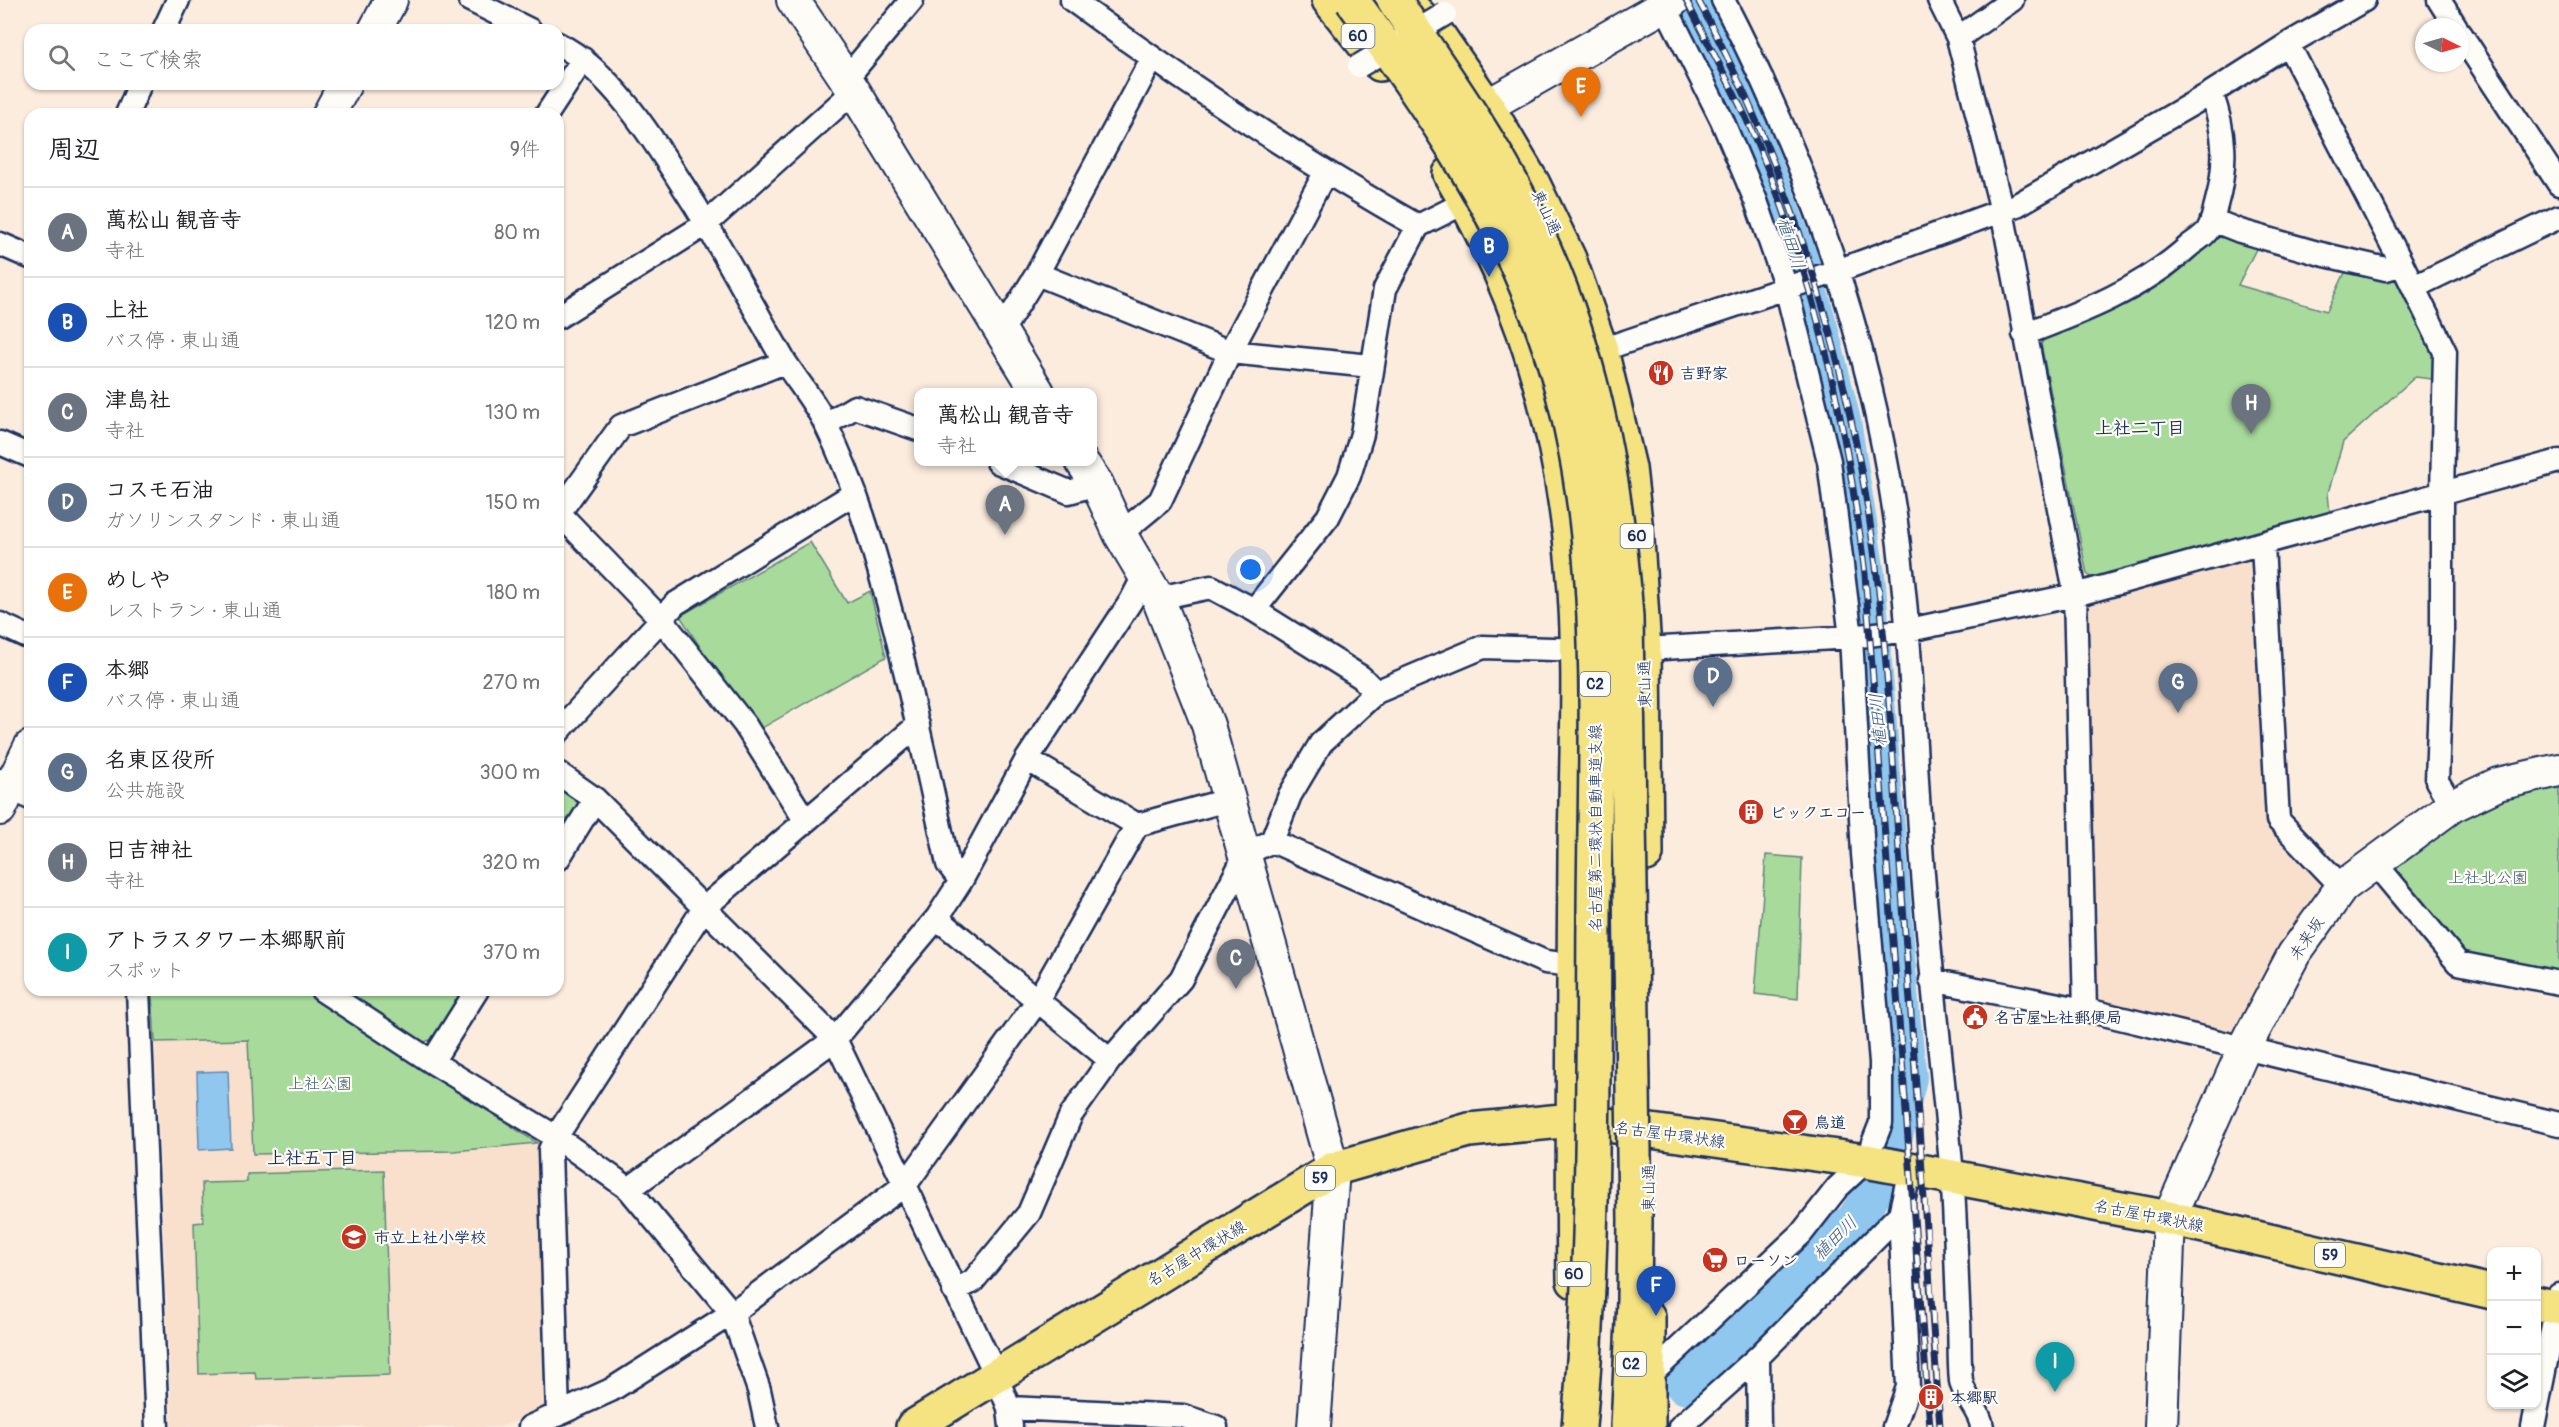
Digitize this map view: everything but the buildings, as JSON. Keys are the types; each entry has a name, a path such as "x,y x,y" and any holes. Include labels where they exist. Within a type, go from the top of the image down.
{"main road":[{"name":"60","path":"1329,0 1373,69 1466,202 1500,270 1526,334 1548,405 1563,483 1574,567 1584,956 1572,1120 1575,1427"},
{"name":"60","path":"1351,0 1373,69"},
{"name":"名古屋第二環状自動車道支線","path":"1351,0 1456,148 1493,212 1532,299 1550,350 1568,415 1581,479 1590,552 1594,620 1584,956 1589,1258 1580,1427"},
{"name":"名古屋第二環状自動車道支線","path":"1394,0 1485,138 1521,199 1552,268 1578,337 1597,406 1611,474 1621,547 1626,617 1635,1220 1628,1427"},
{"name":"東山通","path":"1404,0 1442,24 1533,184 1569,259 1601,350 1615,400 1629,468 1637,540 1644,650 1648,1427"},
{"name":"60","path":"1416,0 1442,24"},
{"path":"1584,956 1606,1247 1606,1317 1601,1427"},
{"name":"名古屋中環状線","path":"913,1427 1333,1169 1469,1130 1572,1120 1889,1165 2169,1218 2487,1291"},
{"path":"1633,1427 1634,1302"},
{"path":"2541,1304 2559,1308"}],"street":[{"path":"167,24 178,0"},
{"path":"378,24 391,0"},
{"path":"470,0 518,24"},
{"path":"793,0 850,85 996,328 1035,388"},
{"path":"564,313 706,224 850,85 912,0"},
{"path":"1072,0 1152,58 1325,173 1418,226"},
{"path":"1722,0 1769,94 1805,182 1827,274 1867,375 1894,512 1909,630 1914,762 1931,980 1952,1177 1962,1385 1982,1420 1982,1427"},
{"path":"1939,0 1958,38 2002,211 2075,595 2085,1011"},
{"path":"1958,38 2012,0"},
{"path":"1601,350 1827,274 2002,211 2211,93 2288,44 2364,0"},
{"path":"2439,0 2450,18"},
{"path":"1487,106 1667,2 1722,120 1790,285 1829,461 1856,637 1863,854 1881,1062 1881,1123 1900,1214 1908,1387 1894,1427"},
{"path":"1373,69 1442,24"},
{"path":"2288,44 2414,287 2445,352 2442,642 2437,781 2452,806"},
{"path":"2469,47 2559,184"},
{"path":"564,48 594,68 649,132 706,224 785,362 826,424 855,493 882,576 918,725 948,864 960,881"},
{"path":"996,328 1008,321 1036,274 1152,58"},
{"path":"564,88 583,59"},
{"path":"130,108 137,90"},
{"path":"332,108 342,90"},
{"path":"551,108 563,90"},
{"path":"2024,334 2073,316 2131,289 2169,266 2209,228 2223,179 2224,141 2211,93"},
{"path":"1120,534 1160,501 1230,352 1325,173"},
{"path":"1254,610 1328,517 1349,476 1362,434 1385,289 1418,226 1466,202"},
{"path":"2414,287 2559,217"},
{"path":"2212,220 2240,231 2386,269 2402,264"},
{"path":"0,244 24,255"},
{"path":"1036,274 1230,352 1371,366"},
{"path":"564,506 621,426 785,362"},
{"path":"826,424 855,407 914,428"},
{"path":"0,443 24,453"},
{"path":"954,1291 973,1281 1029,1213 1071,1115 1110,1060 1181,979 1321,743 1376,692 1483,647 1644,650 1856,637 1909,630 2075,595 2559,460"},
{"path":"1007,466 1069,492 1089,473 1120,534 1151,586 1208,725 1231,799 1259,848 1333,1169 1314,1427"},
{"path":"564,726 675,604 855,493"},
{"path":"564,518 662,620 745,725 805,820"},
{"path":"2263,544 2278,819 2342,887"},
{"path":"629,1189 835,1039 937,918 1027,759 1131,601 1151,586 1211,587 1254,610 1361,677 1376,692"},
{"path":"0,624 24,635"},
{"path":"558,1415 550,1150 556,1137 704,908 918,725"},
{"path":"1027,759 1137,825"},
{"path":"10,793 24,761"},
{"name":"未来坂","path":"2169,1218 2244,1049 2294,954 2342,887 2452,806 2498,784 2559,770"},
{"path":"564,778 595,799 835,1039 996,1375 1010,1417 1183,1416 1216,1427"},
{"path":"564,848 595,799"},
{"path":"531,1427 611,1390 732,1313 906,1184 1038,1000 1137,825 1231,799"},
{"path":"1259,848 1545,962 1584,956"},
{"path":"2374,862 2458,963 2559,983"},
{"path":"937,918 1110,1060"},
{"path":"1931,980 2085,1011 2559,1124"},
{"path":"138,996 157,1427"},
{"path":"331,996 432,1062 556,1137 629,1189 732,1313 759,1390 767,1427"},
{"path":"432,1062 473,996"},
{"path":"1648,1377 1801,1234 1838,1188 1889,1165"},
{"path":"1680,1427 1758,1357 1900,1214"},
{"path":"2161,1427 2169,1218"},
{"path":"2533,1427 2559,1308 2559,1295"},
{"path":"1758,1357 1759,1427"}],"shaded area":[{"path":"2250,553 2259,560 2275,830 2323,885 2324,896 2235,1034 2104,1004 2097,997 2088,607 2091,599"},
{"name":"市立上社小学校","path":"248,1040 254,1154 454,1151 537,1143 543,1149 547,1402 545,1409 501,1427 172,1427 155,1042"}],"green space":[{"path":"2226,234 2258,245 2238,285 2327,311 2349,264 2401,267 2441,353 2440,380 2415,377 2343,442 2328,493 2330,514 2096,580 2087,574 2041,344 2049,332 2130,301 2171,278 2209,242"},
{"path":"810,542 847,603 870,591 886,657 755,732 680,616"},
{"name":"上社北公園","path":"2559,780 2559,976 2461,957 2388,867 2470,806"},
{"path":"564,788 576,795 579,808 564,832"},
{"path":"1766,855 1802,858 1798,999 1755,994"},
{"name":"上社公園","path":"152,996 313,996 537,1143 454,1151 253,1154 248,1040 155,1042"},
{"path":"353,996 462,996 436,1038 424,1042"},
{"path":"384,1170 390,1375 256,1379 255,1372 199,1374 194,1223 203,1222 202,1183 247,1182 247,1174"}],"water":[{"path":"228,1071 231,1148 199,1150 197,1072"}],"waterway":[{"name":"植田川","path":"1684,1385 1856,1219 1885,1173 1908,1078 1900,1005 1866,574 1842,421 1801,265 1728,77 1688,0"}],"railway":[{"path":"1686,0 1746,118 1790,228 1823,342 1848,457 1865,574 1930,1427"},
{"path":"1698,0 1756,119 1803,242 1839,369 1866,498 1880,596 1888,695 1940,1427"}],"place":[{"name":"めしや","path":"1581,117"},
{"name":"上社","path":"1489,277"},
{"name":"吉野家","path":"1661,373"},
{"name":"日吉神社","path":"2251,434"},
{"name":"萬松山 観音寺","path":"1005,535"},
{"name":"コスモ石油","path":"1713,707"},
{"name":"名東区役所","path":"2178,713"},
{"name":"ビックエコー","path":"1751,812"},
{"name":"津島社","path":"1236,989"},
{"name":"名古屋上社郵便局","path":"1975,1017"},
{"name":"鳥道","path":"1795,1122"},
{"name":"市立上社小学校","path":"354,1237"},
{"name":"ローソン","path":"1715,1260"},
{"name":"本郷","path":"1656,1316"},
{"name":"アトラスタワー本郷駅前","path":"2055,1392"},
{"name":"本郷駅","path":"1931,1397"}],"district":[{"name":"上社二丁目","path":"2140,428"},
{"name":"上社五丁目","path":"312,1158"}]}
